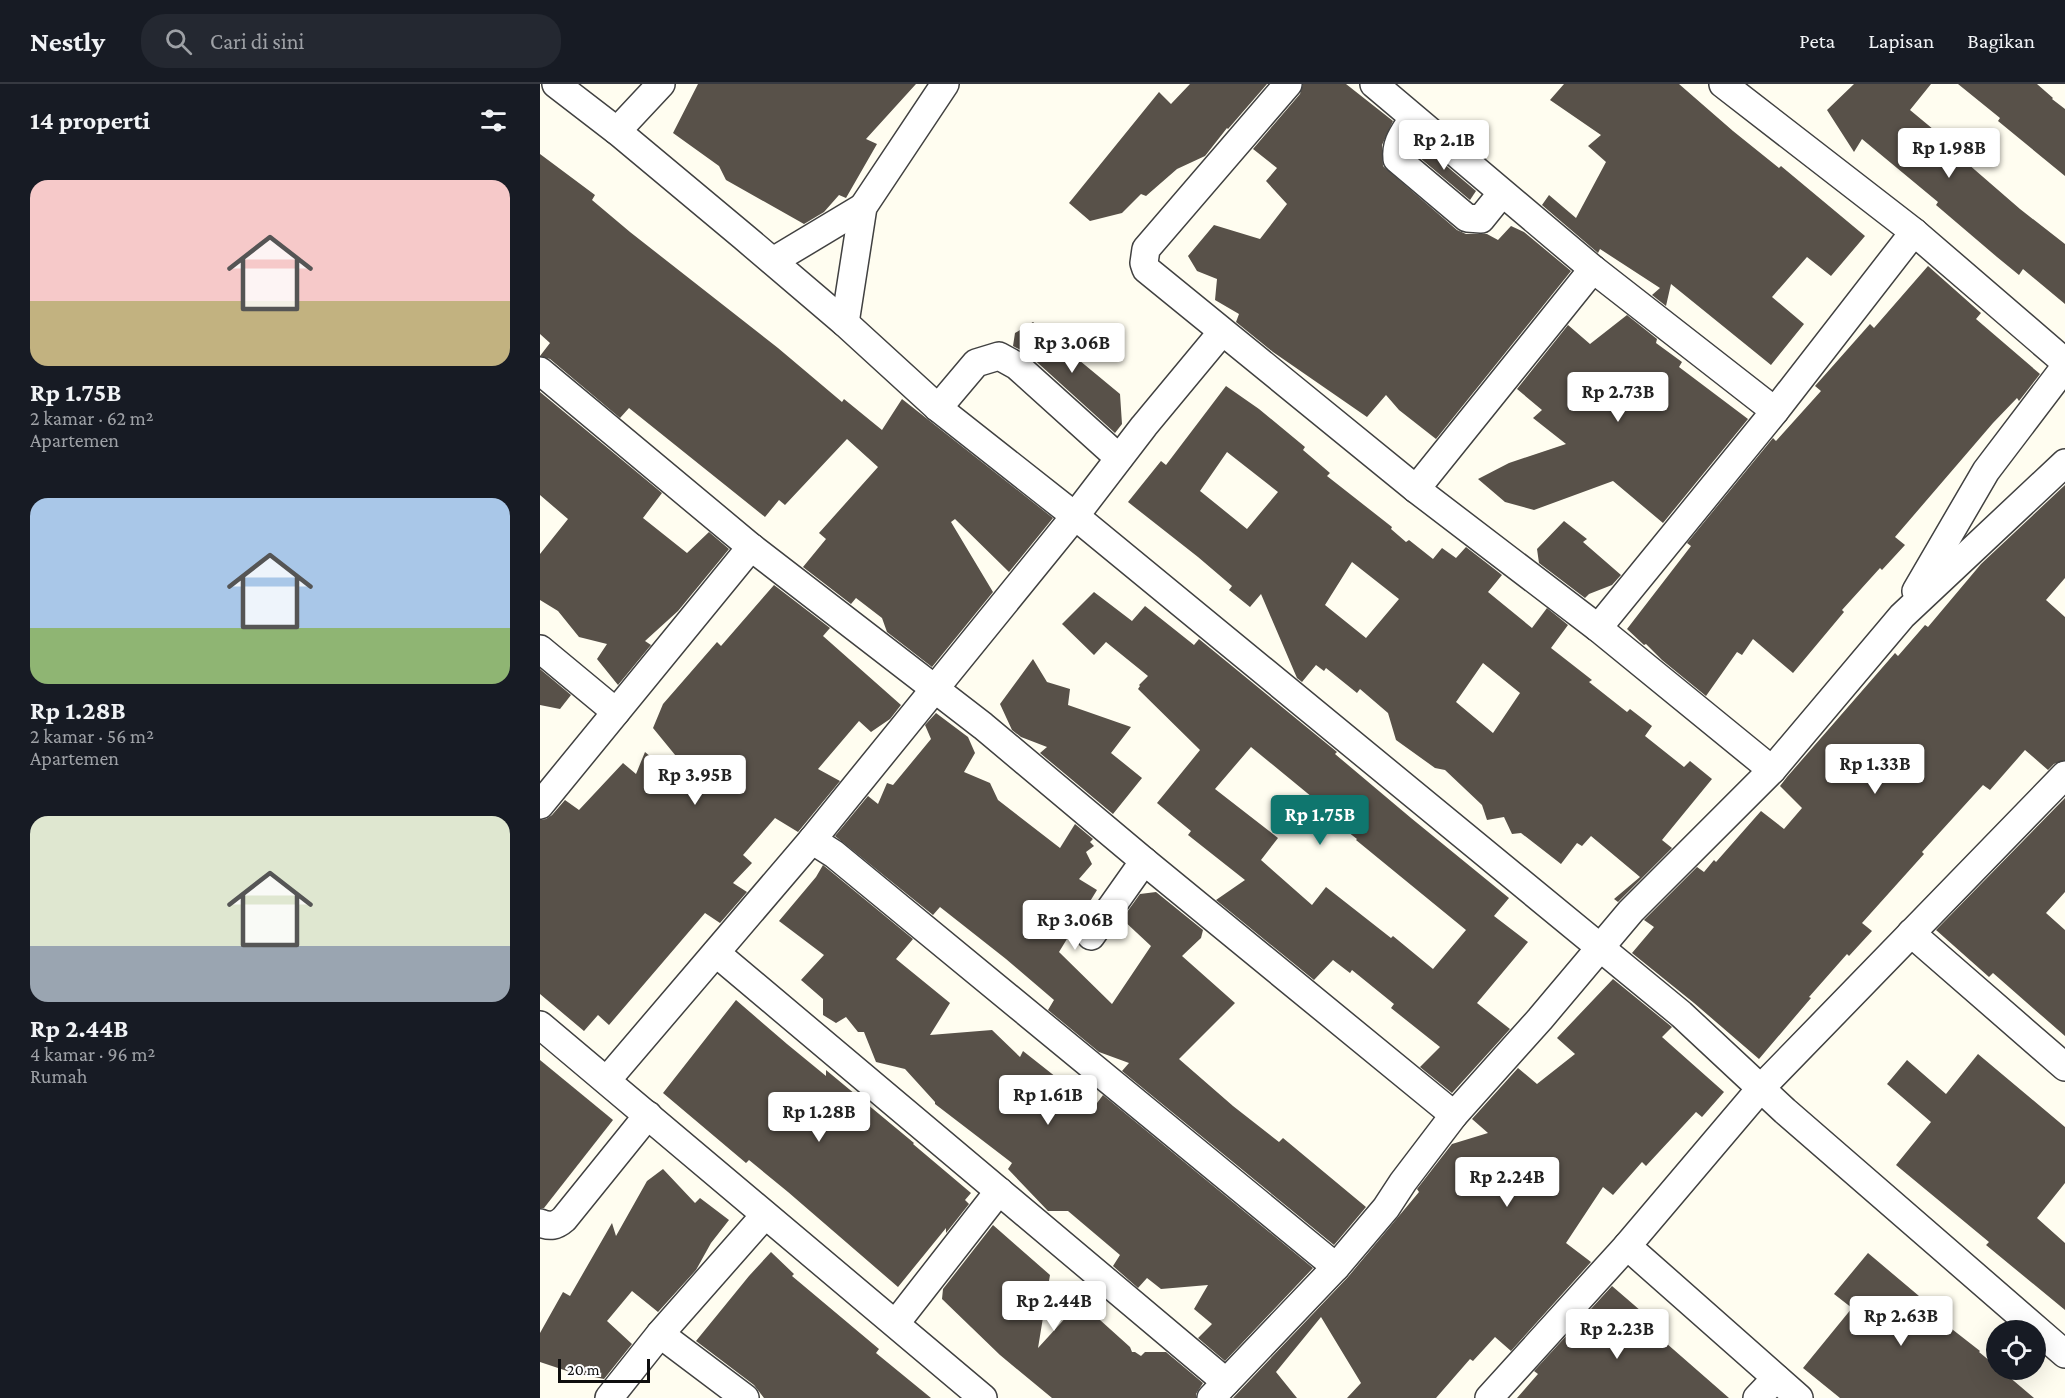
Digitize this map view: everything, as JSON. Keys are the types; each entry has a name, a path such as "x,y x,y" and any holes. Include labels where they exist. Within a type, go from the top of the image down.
{"street":[{"path":"556,84 617,131 773,261 938,408 1075,516 1681,1014 1761,1088 2065,1354"},
{"path":"617,131 662,84"},
{"path":"845,323 863,207 945,84"},
{"path":"1288,84 1150,245 1144,255 1146,269 1416,489 1598,628 1772,770"},
{"path":"1374,84 1593,269 1775,411"},
{"path":"1739,89 1914,232 2065,362"},
{"path":"1413,118 1398,141 1397,159 1467,218 1481,219 1502,193"},
{"path":"773,261 863,207"},
{"path":"1598,628 1775,411 1914,232"},
{"path":"1416,489 1593,269"},
{"path":"607,1080 812,840 1222,332"},
{"path":"938,408 976,363 999,356 1017,366 1119,458"},
{"path":"1902,616 1986,471 2065,368"},
{"path":"540,371 751,547 982,726 1454,1115"},
{"path":"716,953 999,1191 1219,1390 1336,1267 1386,1208 1454,1115 1540,1019 1631,911 1772,770 1902,616 2065,463"},
{"path":"540,805 751,547"},
{"path":"540,649 616,712"},
{"path":"1489,1398 1628,1246 1761,1088 2065,775"},
{"path":"812,840 834,854 1336,1267"},
{"path":"1091,936 1144,861"},
{"path":"1911,933 2065,1067"},
{"path":"540,1025 983,1398"},
{"path":"540,1223 550,1226 558,1225 564,1219 648,1115"},
{"path":"896,1323 999,1191"},
{"path":"609,1398 660,1334 765,1215"},
{"path":"1628,1246 1799,1398"},
{"path":"660,1334 745,1398"},
{"path":"1757,1398 1776,1378"}],"building":[{"path":"698,84 916,84 866,139 877,144 846,198 839,195 824,212 804,224 726,180 719,166 673,133"},
{"path":"1190,84 1267,84 1205,156 1177,169 1146,196 1141,194 1122,213 1090,221 1069,203 1159,92 1171,104"},
{"path":"1303,84 1346,84 1393,121 1382,145 1383,166 1457,230 1466,234 1487,234 1498,240 1511,226 1524,232 1571,271 1436,439 1399,410 1386,395 1367,417 1273,352 1236,322 1239,314 1215,300 1217,279 1197,271 1188,256 1214,225 1260,239 1287,204 1266,181 1277,168 1253,149 1300,94"},
{"path":"1564,84 1679,84 1733,131 1779,168 1781,166 1865,236 1831,276 1807,257 1772,297 1804,324 1771,365 1671,284 1666,306 1652,295 1660,288 1600,249 1598,253 1542,205 1549,195 1576,218 1606,162 1588,146 1601,135 1550,100"},
{"path":"1854,84 1931,84 1910,110 1963,154 1960,157 2020,209 2065,244 2065,304 2023,269 2019,275 1936,205 1938,202 1862,139 1854,152 1827,110"},
{"path":"1958,84 2037,84 2065,109 2065,176 1998,121 2000,118"},
{"path":"1417,141 1476,191 1470,200 1413,152"},
{"path":"540,154 595,195 592,200 630,232 778,348 842,402 844,399 882,430 902,399 1053,518 1009,572 955,519 951,522 993,592 932,667 887,632 882,618 856,598 851,604 803,567 826,539 819,533 878,467 847,439 785,505 779,500 765,517 629,408 620,418 550,359 540,356 550,343 540,334"},
{"path":"1928,266 1981,313 1976,319 2040,374 2019,401 2017,398 1993,423 1895,537 1905,545 1882,570 1880,568 1842,610 1844,612 1793,673 1753,639 1742,655 1737,652 1706,696 1627,629 1691,546 1687,543 1773,438 1776,441 1821,391 1815,386 1870,324 1874,328"},
{"path":"1627,315 1657,339 1656,343 1682,362 1679,367 1748,419 1663,523 1613,481 1534,510 1505,502 1478,479 1509,463 1566,444 1533,418 1542,410 1517,389 1568,325 1590,344"},
{"path":"1033,322 1120,394 1122,424 1115,433 1028,354 1013,346 1015,333"},
{"path":"1226,386 1259,409 1305,447 1303,450 1330,473 1327,476 1392,527 1391,529 1406,542 1409,540 1433,559 1442,548 1456,558 1466,547 1502,575 1488,592 1532,628 1547,608 1568,625 1551,648 1592,680 1589,682 1627,712 1630,709 1652,726 1645,736 1684,767 1690,761 1712,779 1662,840 1672,848 1618,902 1614,899 1640,877 1591,836 1582,846 1577,843 1561,864 1521,833 1512,834 1504,817 1487,820 1482,805 1445,770 1435,768 1396,740 1388,713 1360,689 1357,693 1326,668 1324,671 1316,665 1302,682 1297,678 1261,594 1250,607 1229,590 1232,586 1128,502 1161,461 1166,465","holes":["1227,452 1278,492 1247,529 1200,491","1352,562 1399,599 1366,638 1325,605","1483,663 1520,693 1493,733 1456,702"]},
{"path":"540,392 662,493 643,518 687,553 709,532 729,549 678,611 645,641 651,645 618,685 597,659 607,644 579,637 558,611 540,600 540,554 568,519 540,495"},
{"path":"2065,485 2065,578 2046,600 2065,617 2065,760 2054,764 2048,770 2025,750 1990,790 1983,785 1862,923 1872,931 1849,956 1847,954 1809,997 1811,998 1759,1059 1632,953 1654,927 1644,920 1697,867 1704,872 1714,860 1716,862 1761,811 1784,829 1802,808 1780,786 1787,777 1895,653 1898,656 1925,625 1928,627 1981,564"},
{"path":"1564,521 1587,539 1583,542 1621,575 1612,585 1589,594 1585,598 1539,563 1537,549"},
{"path":"774,585 830,628 823,636 901,705 890,719 871,732 859,721 818,769 840,781 798,832 775,818 743,855 752,863 733,883 747,892 720,923 705,913 609,1025 598,1015 584,1031 540,994 540,820 552,815 565,800 579,810 623,763 636,774 645,752 669,772 680,761 653,728 663,704 717,642 721,646"},
{"path":"1094,592 1132,621 1145,606 1194,645 1199,639 1509,898 1494,916 1528,942 1477,1003 1510,1029 1452,1093 1420,1067 1440,1047 1391,1008 1394,1004 1352,970 1350,973 1333,960 1314,980 1216,900 1245,880 1188,835 1191,831 1157,803 1200,750 1138,689 1148,676 1106,642 1094,655 1062,624","holes":["1251,747 1329,811 1326,815 1466,930 1433,969 1393,936 1391,938 1326,887 1312,905 1261,860 1278,838 1215,789"]},
{"path":"1033,659 1047,682 1070,689 1068,705 1131,727 1111,753 1142,778 1113,814 1040,753 1047,747 1021,737 1012,730 1000,704"},
{"path":"540,669 571,695 560,709 540,705"},
{"path":"936,713 968,737 975,753 964,772 990,783 998,800 1060,848 1075,824 1093,839 1090,842 1094,846 1086,852 1092,864 1079,879 1097,890 1059,952 1112,1004 1151,946 1122,919 1140,894 1156,892 1203,930 1201,938 1182,956 1235,1003 1179,1059 1233,1106 1279,1142 1283,1138 1366,1207 1334,1245 1122,1071 1129,1063 1099,1052 1048,1010 1054,1000 1006,959 940,907 933,915 835,836 868,796 878,804 887,783 893,785 931,739 925,725"},
{"path":"2065,798 2065,892 2046,913 2065,930 2065,1036 1993,973 1989,977 1936,930"},
{"path":"823,865 913,939 896,959 950,1003 930,1035 992,1030 1020,1057 1023,1051 1094,1107 1103,1095 1313,1268 1225,1361 1198,1338 1212,1324 1194,1309 1208,1285 1161,1289 1147,1278 1138,1288 1113,1266 1120,1255 1068,1211 1048,1211 1008,1169 1012,1163 935,1104 905,1069 876,1062 864,1032 858,1032 846,1017 836,1023 823,1015 823,999 801,980 824,955 779,921 816,877"},
{"path":"1613,979 1672,1027 1662,1037 1724,1092 1702,1117 1696,1112 1646,1166 1642,1162 1613,1195 1603,1187 1566,1243 1591,1262 1511,1351 1495,1337 1473,1361 1470,1359 1436,1398 1347,1398 1361,1383 1321,1317 1276,1372 1297,1398 1233,1398 1348,1277 1419,1192 1417,1189 1452,1144 1488,1133 1472,1119 1518,1068 1537,1084 1575,1054 1557,1038"},
{"path":"736,1000 826,1076 826,1070 971,1193 965,1200 969,1204 946,1233 946,1228 898,1287 788,1192 749,1160 746,1163 663,1093"},
{"path":"1978,1054 2065,1127 2065,1183 2037,1218 2065,1243 2065,1310 1986,1245 1989,1242 1896,1165 1931,1122 1887,1084 1907,1060 1946,1094"},
{"path":"540,1060 613,1120 544,1208 540,1208"},
{"path":"663,1169 695,1203 700,1198 729,1220 711,1243 696,1270 658,1312 632,1291 607,1321 632,1344 604,1379 570,1372 540,1362 540,1333 563,1292 570,1296 612,1223 616,1236 647,1181"},
{"path":"993,1225 1050,1275 1038,1348 1080,1302 1130,1347 1132,1352 1141,1356 1145,1352 1166,1352 1203,1383 1196,1398 1052,1398 1000,1355 942,1299 943,1289"},
{"path":"771,1252 794,1274 792,1276 879,1349 876,1353 931,1398 764,1398 754,1385 696,1341"},
{"path":"1868,1253 1951,1323 1948,1326 1980,1351 1986,1358 1986,1380 2013,1380 2034,1398 1840,1398 1803,1368 1852,1308 1834,1294"},
{"path":"1612,1286 1663,1330 1658,1336 1729,1398 1517,1398 1538,1374 1534,1371"}]}
